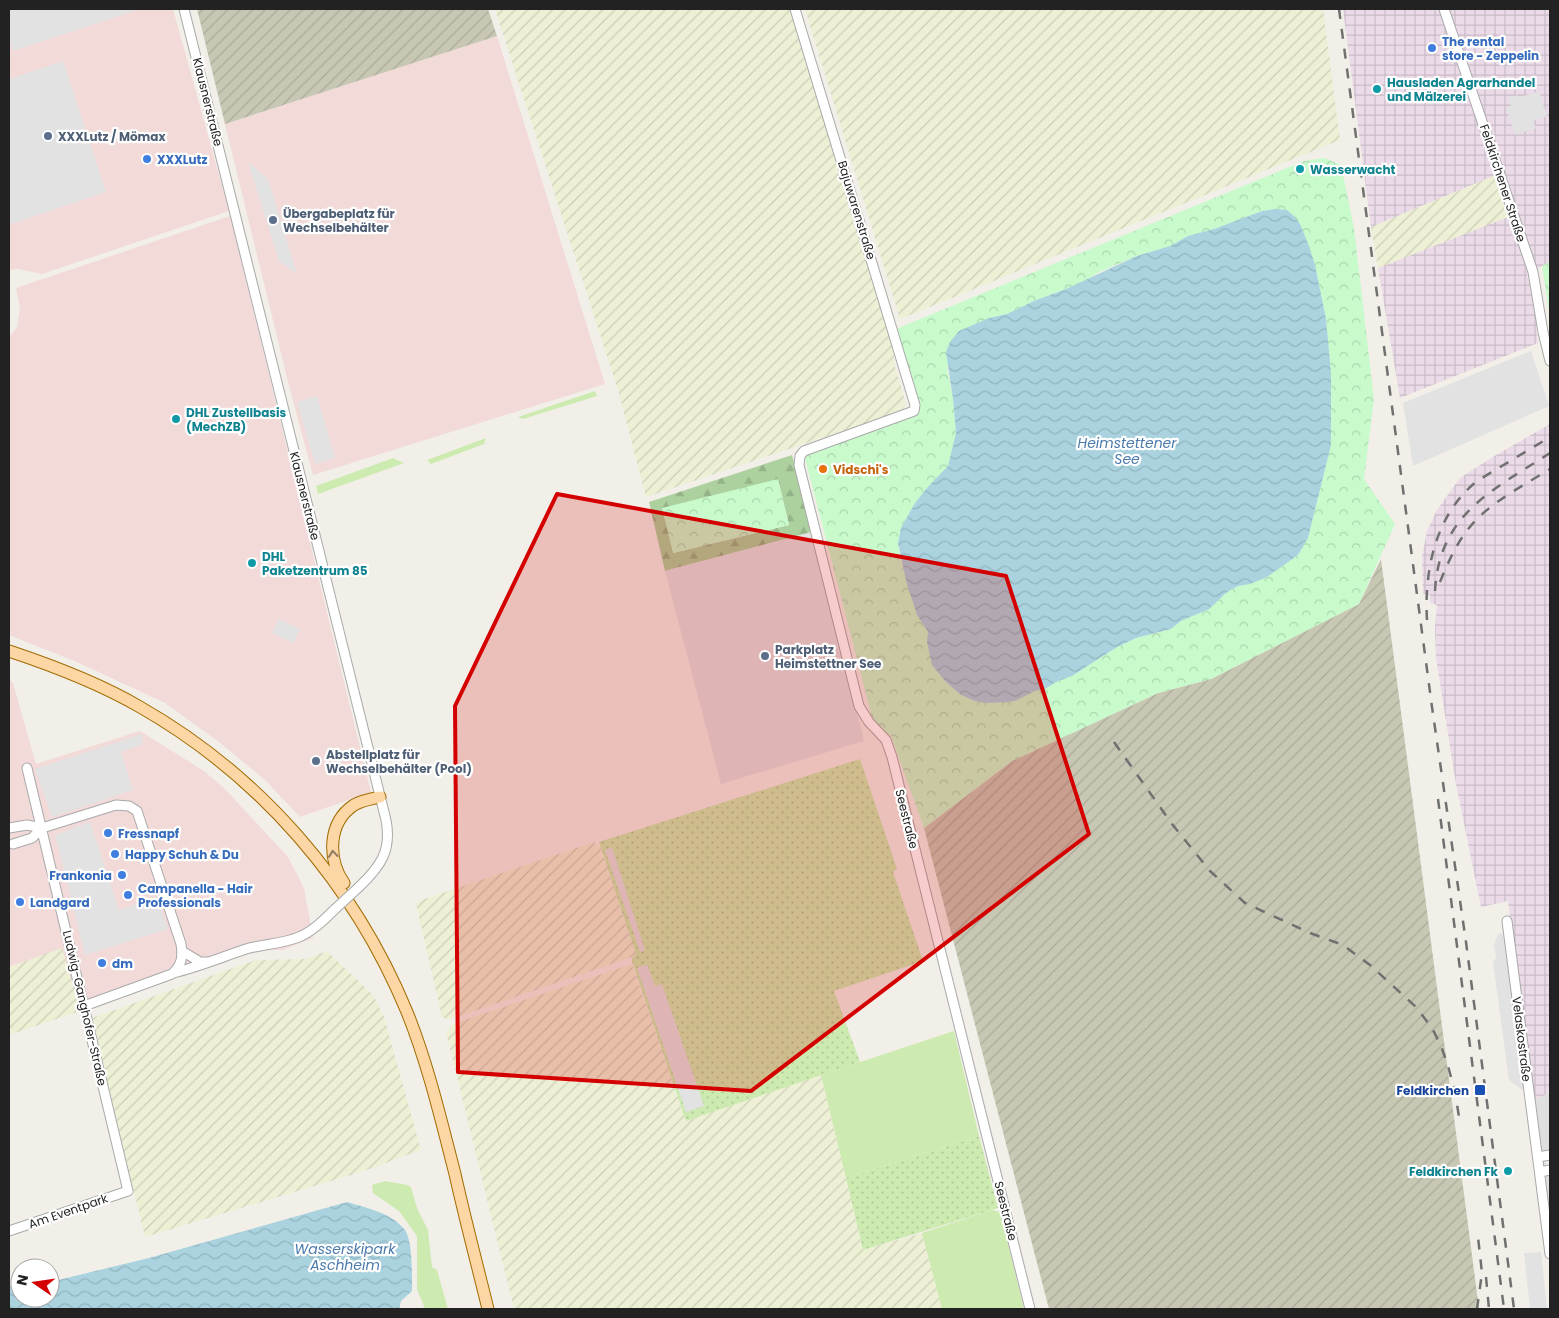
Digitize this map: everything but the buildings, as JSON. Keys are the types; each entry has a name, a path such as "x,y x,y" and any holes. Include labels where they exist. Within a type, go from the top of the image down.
{"main road":[{"path":"9,651 75,675 132,702 164,721 222,762 253,789 306,844 344,894 366,929 393,980 417,1038 442,1120 488,1309"},
{"path":"366,929 363,913 334,866 332,839 336,828 351,807 380,796"}],"street":[{"name":"Klausnerstraße","path":"184,9 388,829 386,850 380,865 318,925 300,937 264,944 207,962"},
{"name":"Bajuwarenstraße","path":"795,9 893,328 915,405 914,411"},
{"name":"Feldkirchener Straße","path":"1444,9 1533,272 1542,332 1550,361"},
{"name":"Seestraße","path":"914,411 804,451 800,456 799,465 859,706 869,722 886,740 892,757 1030,1309"},
{"name":"Ludwig-Ganghofer-Straße","path":"27,768 128,1191"},
{"path":"11,844 32,838 42,828 116,805 129,806 136,811 182,951 181,963 172,974"},
{"path":"9,828 27,825 42,828"},
{"path":"9,828 13,829 17,834 16,840 11,844"},
{"name":"Velaskostraße","path":"1507,921 1550,1254"},
{"path":"182,951 200,962 207,962"},
{"path":"84,1006 207,962"},
{"path":"1538,1156 1550,1155"},
{"path":"1540,1172 1550,1170"},
{"name":"Am Eventpark","path":"9,1231 128,1191"}],"highlighted area":[{"path":"557,494 1006,576 1089,834 751,1091 458,1072 455,706"}],"shaded area":[{"path":"9,9 173,9 229,211 42,274 18,269 9,270"},
{"path":"9,9 140,9 13,51 9,38"},
{"path":"197,9 488,9 497,36 225,124"},
{"path":"495,9 792,9 892,336 895,367 906,404 902,411 646,497 618,390"},
{"path":"805,9 1323,9 1340,140 900,319"},
{"path":"1343,9 1550,9 1550,262 1527,274 1534,304 1538,343 1400,398 1378,268 1508,216 1494,176 1371,227"},
{"path":"497,36 605,384 313,475 290,390 225,124"},
{"name":"XXXLutz / Mömax","path":"63,61 106,192 11,224 9,218 9,79"},
{"path":"1539,91 1547,116 1533,121 1536,128 1515,135 1506,108 1511,106 1508,98 1517,95 1518,98"},
{"name":"Übergabeplatz für Wechselbehälter","path":"248,162 268,179 297,274 279,261"},
{"path":"1494,176 1508,217 1378,268 1371,227"},
{"name":"DHL Paketzentrum 85","path":"230,216 371,792 300,817 263,778 219,742 165,703 77,662 9,635 9,337 17,327 20,308 16,288"},
{"path":"1531,351 1549,406 1413,466 1403,403"},
{"path":"317,396 335,458 315,464 297,402"},
{"path":"1550,424 1550,1093 1533,1100 1508,901 1481,907 1456,784 1436,658 1435,627 1437,605 1430,603 1430,595 1423,594 1422,557 1427,531 1437,510 1460,478"},
{"name":"Parkplatz Heimstettner See","path":"812,532 864,741 721,784 665,571"},
{"path":"1381,559 1479,1309 1049,1309 924,828 1012,761 1158,693 1211,679 1359,604"},
{"path":"279,619 300,629 293,643 272,633"},
{"path":"9,679 13,683 36,764 140,731 204,771 225,789 288,857 304,888 313,938 283,950 261,950 205,967 80,1011 62,949 9,967"},
{"path":"142,734 143,744 121,752 133,790 52,817 35,769"},
{"path":"90,822 119,910 157,897 168,929 85,955 55,835"},
{"path":"594,842 600,847 636,954 632,957 448,1020 442,1017 416,904 419,901"},
{"path":"612,847 645,950 640,952 605,850"},
{"path":"1499,933 1504,935 1503,940 1506,940 1524,1091 1509,1080 1493,962 1496,958 1494,944"},
{"path":"62,948 80,1011 9,1035 9,967"},
{"path":"327,951 373,995 384,1017 421,1150 364,1171 145,1237 92,1018 256,960 306,959"},
{"path":"632,964 686,1121 821,1075 863,1250 922,1233 942,1309 514,1309 446,1032 453,1024"},
{"path":"647,964 655,986 662,984 704,1106 686,1112 637,968"},
{"path":"1550,1093 1550,1161 1546,1161 1546,1165 1550,1165 1550,1224 1533,1100"},
{"path":"1541,1252 1547,1309 1530,1309 1524,1253"}],"green space":[{"path":"1324,158 1341,165 1354,228 1374,399 1364,479 1395,524 1359,604 1211,679 1158,693 1012,761 924,828 891,736 877,727 873,721 804,454 919,412 896,329 1304,161","holes":["1287,210 1300,224 1315,265 1326,319 1331,373 1331,445 1308,538 1298,555 1267,577 1250,584 1238,586 1227,592 1209,609 1181,621 1171,629 1136,638 1117,647 1072,676 1056,682 1045,689 1035,691 1015,701 988,703 961,695 946,682 927,642 928,632 912,598 900,557 898,543 901,528 915,503 948,467 956,433 953,399 947,367 989,318 1007,314 1034,301 1082,283 1099,272 1137,256 1170,246 1188,236 1214,229 1262,211"]},
{"path":"1550,262 1550,317 1542,266"},
{"path":"595,391 597,396 523,419 518,417"},
{"path":"486,438 484,444 431,464 427,460"},
{"path":"792,455 812,532 665,571 649,502","holes":["778,480 789,525 673,553"]},
{"path":"393,458 404,463 318,494 316,486"},
{"path":"778,479 789,525 673,553 662,508"},
{"path":"860,759 897,869 893,872 923,961 834,991 860,1062 686,1121 632,961 636,954 599,842"},
{"path":"954,1031 979,1136 846,1178 821,1075"},
{"path":"979,1136 998,1208 863,1250 846,1178"},
{"path":"385,1181 411,1187 417,1208 428,1230 432,1267 437,1270 448,1309 425,1309 417,1289 417,1236 399,1211 373,1193 372,1185"},
{"path":"992,1210 1000,1212 1024,1309 942,1309 922,1233"}],"water":[{"name":"Heimstettener See","path":"1287,210 1295,217 1309,246 1315,265 1326,319 1331,373 1331,445 1308,538 1298,555 1267,577 1250,584 1238,586 1227,592 1209,609 1181,621 1171,629 1136,638 1117,647 1072,676 1056,682 1045,689 1008,702 988,703 975,701 961,695 946,682 932,665 927,642 928,632 917,615 906,581 898,543 901,528 915,503 948,466 956,433 946,352 950,342 959,331 989,318 1007,314 1137,256 1170,246 1188,236 1214,229 1262,211"},
{"name":"Wasserskipark Aschheim","path":"347,1202 386,1215 400,1224 405,1230 408,1235 412,1260 412,1291 401,1301 399,1309 9,1309 9,1286 10,1308 60,1308 60,1280 149,1258"}],"railway":[{"path":"1339,9 1514,1309"},
{"path":"1427,620 1428,581 1431,562 1442,526 1451,509 1477,481 1550,437"},
{"path":"1435,591 1439,564 1447,542 1458,523 1490,493 1550,453"},
{"path":"1440,582 1460,541 1477,519 1503,498 1550,469"},
{"path":"1114,742 1172,824 1210,871 1245,903 1310,933 1343,945 1370,965 1416,1007 1432,1028 1441,1046 1455,1092"},
{"path":"1438,799 1504,1309"},
{"path":"1454,1086 1460,1123"},
{"path":"1477,1309 1482,1273 1478,1237"},
{"path":"1486,1277 1489,1309"}],"place":[{"name":"The rental store - Zeppelin","path":"1432,48"},
{"name":"Hausladen Agrarhandel und Mälzerei","path":"1377,89"},
{"name":"XXXLutz / Mömax","path":"48,136"},
{"name":"XXXLutz","path":"147,159"},
{"name":"Wasserwacht","path":"1300,169"},
{"name":"Übergabeplatz für Wechselbehälter","path":"273,220"},
{"name":"DHL Zustellbasis (MechZB)","path":"176,419"},
{"name":"Vidschi's","path":"823,469"},
{"name":"DHL Paketzentrum 85","path":"252,563"},
{"name":"Parkplatz Heimstettner See","path":"765,656"},
{"name":"Abstellplatz für Wechselbehälter (Pool)","path":"316,761"},
{"name":"Fressnapf","path":"108,833"},
{"name":"Happy Schuh & Du","path":"115,854"},
{"name":"Frankonia","path":"122,875"},
{"name":"Campanella - Hair Professionals","path":"128,895"},
{"name":"Landgard","path":"20,902"},
{"name":"dm","path":"102,963"},
{"name":"Feldkirchen","path":"1480,1090"},
{"name":"Feldkirchen Fk","path":"1508,1171"}]}
